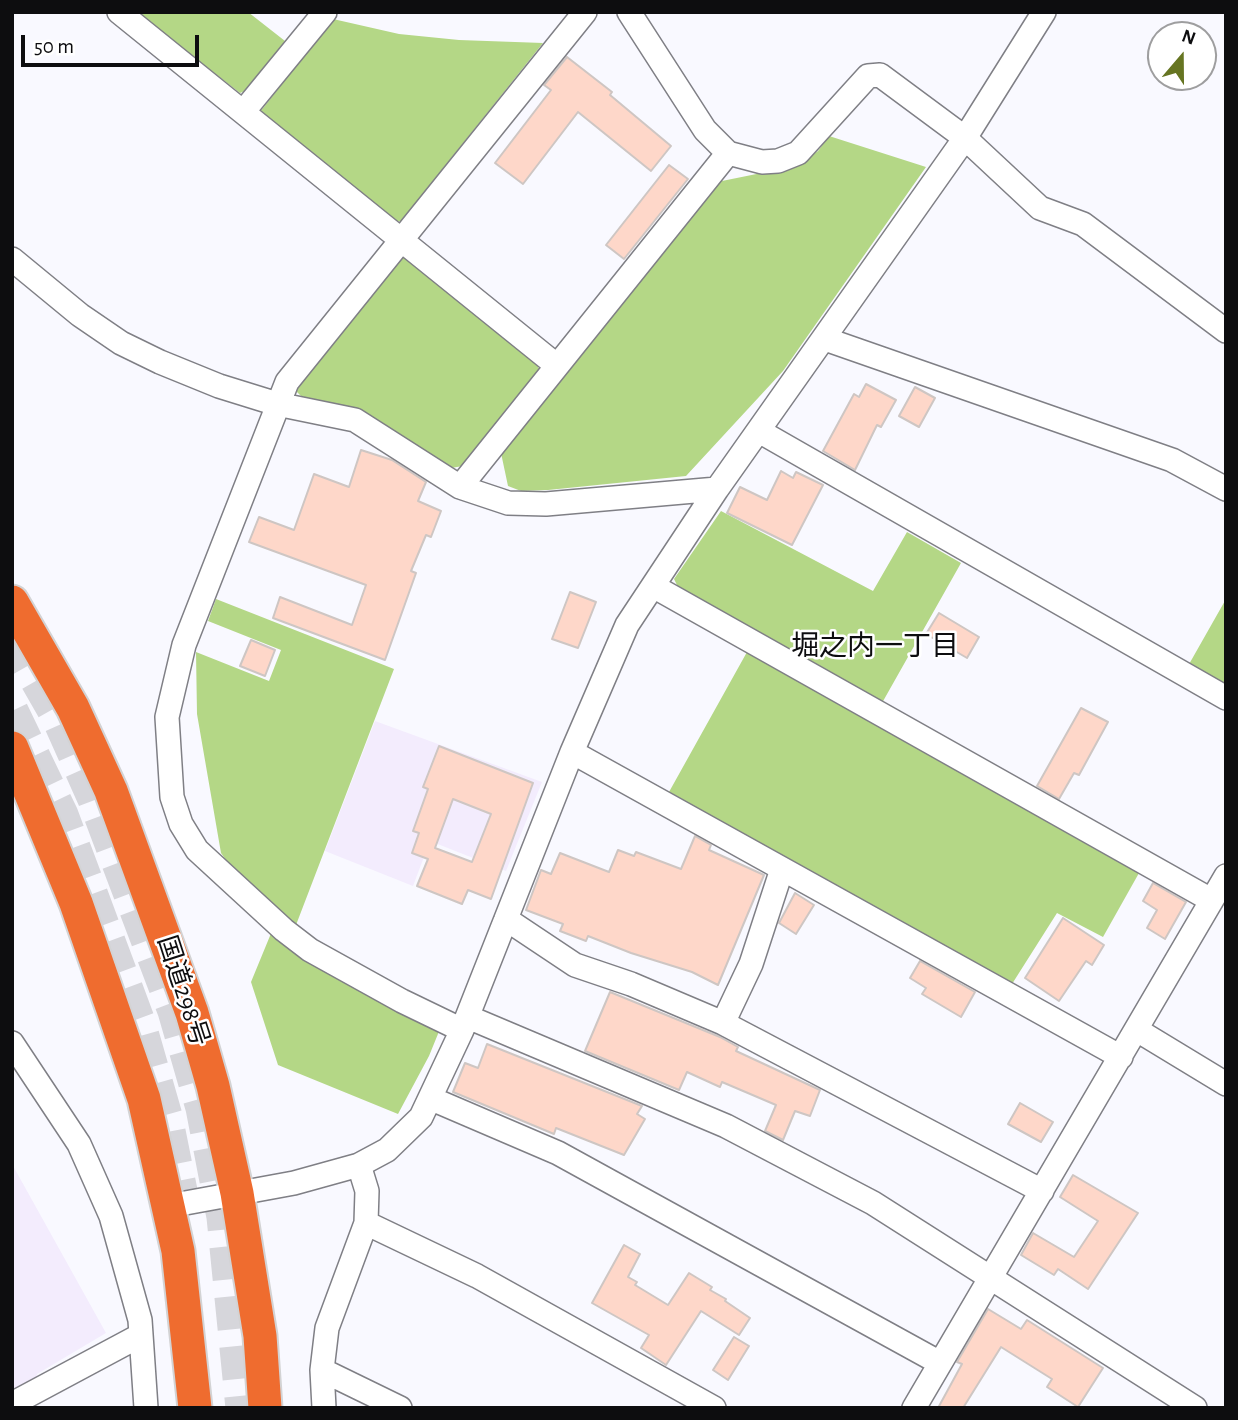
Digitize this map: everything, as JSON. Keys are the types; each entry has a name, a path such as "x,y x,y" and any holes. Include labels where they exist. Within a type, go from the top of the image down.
{"highway":[{"name":"国道298号","path":"12,602 73,708 111,791 195,1025 213,1086 250,1260 265,1408"},
{"path":"12,748 50,834 122,1028 144,1099 169,1206 191,1354 195,1408"}],"street":[{"path":"119,12 556,365"},
{"path":"243,112 325,12"},
{"path":"585,12 287,382 184,645 175,677 167,717 172,797 181,824 197,850 284,930 339,968 465,1024 726,1126 873,1203 992,1276 1195,1408"},
{"path":"629,12 705,130 728,153 762,162 778,161 798,153 868,76 880,75 965,138 1040,208 1083,224 1226,331"},
{"path":"169,1206 294,1183 359,1165 404,1136 432,1099 465,1024 572,752 627,625 717,489 965,138 1044,12"},
{"path":"460,487 728,153"},
{"path":"12,258 80,315 121,343 219,386 277,404 355,420 460,487 508,503 546,505 717,489"},
{"path":"825,339 1172,460 1226,489"},
{"path":"759,431 1226,698"},
{"path":"653,586 1211,900"},
{"path":"572,752 1121,1057"},
{"path":"723,1023 751,964 782,869"},
{"path":"914,1408 1226,876"},
{"path":"506,919 575,965 631,984 723,1023 1042,1191"},
{"path":"1137,1030 1226,1084"},
{"path":"12,1043 79,1144 111,1216 126,1264 141,1335 146,1408"},
{"path":"432,1099 558,1153 940,1363"},
{"path":"324,1408 322,1370 327,1328 366,1223 367,1191 359,1165"},
{"path":"366,1223 477,1276 714,1408"},
{"path":"12,1404 141,1335"},
{"path":"262,1369 281,1398 281,1408"},
{"path":"322,1370 400,1408"}],"shaded area":[{"path":"375,721 542,782 506,871 430,841 413,886 325,851"},
{"path":"12,1164 106,1333 37,1374 37,1380 12,1393"}],"green space":[{"path":"136,12 248,12 285,41 247,90 240,93"},
{"path":"333,19 399,34 459,40 543,43 401,221 392,222 260,112"},
{"path":"829,136 926,167 783,371 686,476 548,490 521,491 508,486 501,453 717,182 796,166 818,151"},
{"path":"399,256 408,257 535,360 539,369 463,466 451,468 364,413 301,396 296,391 298,382"},
{"path":"721,511 873,591 907,532 961,563 882,703 680,591 674,579"},
{"path":"216,599 394,669 296,925 231,867 221,853 197,714 196,652 269,681 281,650 208,621"},
{"path":"1226,599 1226,686 1188,666"},
{"path":"747,652 1139,873 1103,937 1057,913 1012,984 669,792"},
{"path":"272,931 440,1029 398,1114 278,1065 251,982"}],"building":[{"path":"567,57 612,92 610,95 671,146 651,171 578,112 523,184 495,163 551,90 544,85"},
{"path":"669,165 688,179 624,259 606,245"},
{"path":"866,384 896,400 881,427 877,425 855,470 823,451 854,394 859,397"},
{"path":"915,387 935,398 919,427 899,416"},
{"path":"361,450 392,460 426,482 418,501 441,511 431,537 426,535 411,571 416,573 385,660 273,618 280,597 352,625 366,585 249,542 259,517 294,530 314,474 349,487"},
{"path":"781,471 793,478 796,472 823,485 792,545 727,513 740,487 767,500"},
{"path":"570,592 596,602 578,648 552,639"},
{"path":"939,613 979,637 967,658 926,634"},
{"path":"251,640 275,650 265,676 240,666"},
{"path":"1081,708 1108,722 1079,775 1074,773 1059,799 1037,786"},
{"path":"439,746 533,783 491,899 468,890 462,904 417,886 428,859 412,853 419,833 413,831 428,789 423,787","holes":["453,799 491,814 472,862 435,848"]},
{"path":"695,836 711,845 709,850 764,875 718,985 692,972 588,936 586,941 560,931 563,924 526,910 541,870 551,874 560,853 609,872 618,850 634,856 636,852 681,869"},
{"path":"1153,883 1186,902 1165,939 1147,928 1157,910 1143,901"},
{"path":"795,893 814,905 796,934 779,923"},
{"path":"1063,918 1104,945 1092,965 1086,961 1059,1001 1025,978"},
{"path":"920,961 975,992 961,1017 922,994 926,988 910,978"},
{"path":"610,992 720,1037 738,1047 736,1051 820,1090 810,1116 795,1111 783,1140 765,1131 776,1105 722,1082 720,1087 687,1072 679,1090 585,1051"},
{"path":"487,1044 642,1106 637,1114 645,1119 624,1155 556,1128 554,1134 453,1092 465,1063 478,1068"},
{"path":"1020,1103 1053,1122 1041,1142 1008,1124"},
{"path":"1073,1175 1138,1213 1088,1289 1058,1269 1054,1275 1021,1255 1033,1233 1074,1257 1098,1221 1060,1197"},
{"path":"624,1245 640,1254 628,1277 637,1282 635,1285 668,1305 689,1273 712,1287 710,1290 750,1318 739,1335 701,1311 666,1365 641,1348 649,1335 592,1303"},
{"path":"988,1309 1021,1329 1027,1320 1103,1368 1078,1407 1047,1387 1052,1379 1001,1347 963,1408 938,1408 962,1364 957,1362"},
{"path":"734,1337 749,1346 728,1380 713,1370"}],"tunnel":[{"path":"12,637 58,718 94,799 174,1011 202,1108 223,1217 242,1408"},
{"path":"12,711 62,815 139,1022 166,1116 187,1221"}],"district":[{"name":"堀之内一丁目","path":"875,647"}]}
